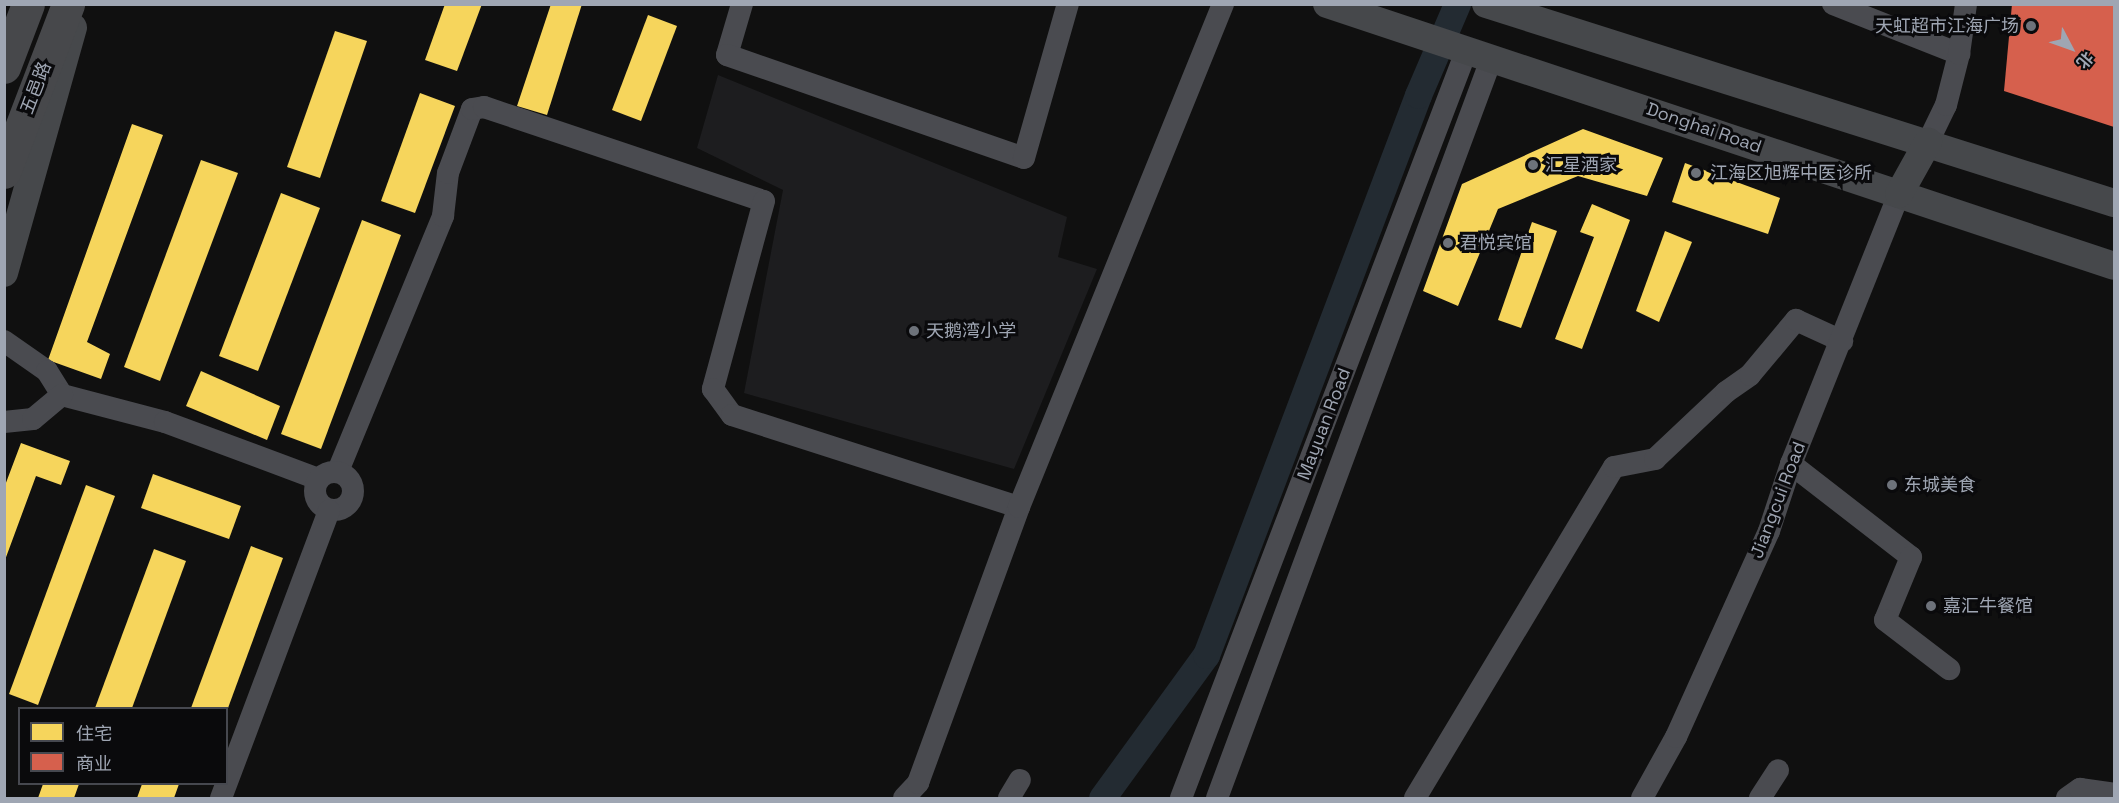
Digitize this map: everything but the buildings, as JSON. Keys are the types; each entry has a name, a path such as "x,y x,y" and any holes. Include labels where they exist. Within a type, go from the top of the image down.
{"highway":[{"name":"五邑路","path":"4,66 28,4"},
{"name":"五邑路","path":"4,172 68,4"}],"main road":[{"path":"4,273 79,4"},
{"name":"Donghai Road","path":"1327,4 2115,266"},
{"path":"1507,9 2115,203"},
{"path":"1899,194 1928,142"}],"street":[{"path":"742,4 727,55 1024,159 1068,4"},
{"path":"904,798 918,783 1019,507 1223,4"},
{"path":"1833,4 1959,54"},
{"path":"1928,142 1946,105 1959,54 1966,4"},
{"name":"Mayuan Road","path":"1181,798 1475,52"},
{"name":"Mayuan Road","path":"1217,798 1475,52"},
{"path":"329,511 315,493 328,475 442,216 448,172 472,109 484,107 764,201 713,389 732,415 1019,507"},
{"name":"Jiangcui Road","path":"1642,798 1676,737 1769,531 1791,464 1899,194"},
{"path":"1415,798 1614,466 1655,459 1757,368 1796,320 1842,341"},
{"path":"4,341 47,371 62,395 165,422 352,482 352,497 341,509 329,511"},
{"path":"4,422 33,419 62,395"},
{"path":"1791,464 1911,557 1885,620 1949,669"},
{"path":"228,779 329,511"},
{"path":"1760,798 1778,770"},
{"path":"2067,798 2080,789 2115,794"}],"shaded area":[{"name":"天鹅湾小学","path":"718,75 1067,217 1058,257 1097,269 1014,469 744,393 783,190 697,148"}],"waterway":[{"path":"1102,798 1206,655 1418,95 1457,4"}],"place":[{"name":"天虹超市江海广场","path":"2031,26"},
{"name":"汇星酒家","path":"1533,165"},
{"name":"江海区旭辉中医诊所","path":"1696,173"},
{"name":"君悦宾馆","path":"1448,243"},
{"name":"天鹅湾小学","path":"914,331"},
{"name":"东城美食","path":"1892,485"},
{"name":"嘉汇牛餐馆","path":"1931,606"}]}
